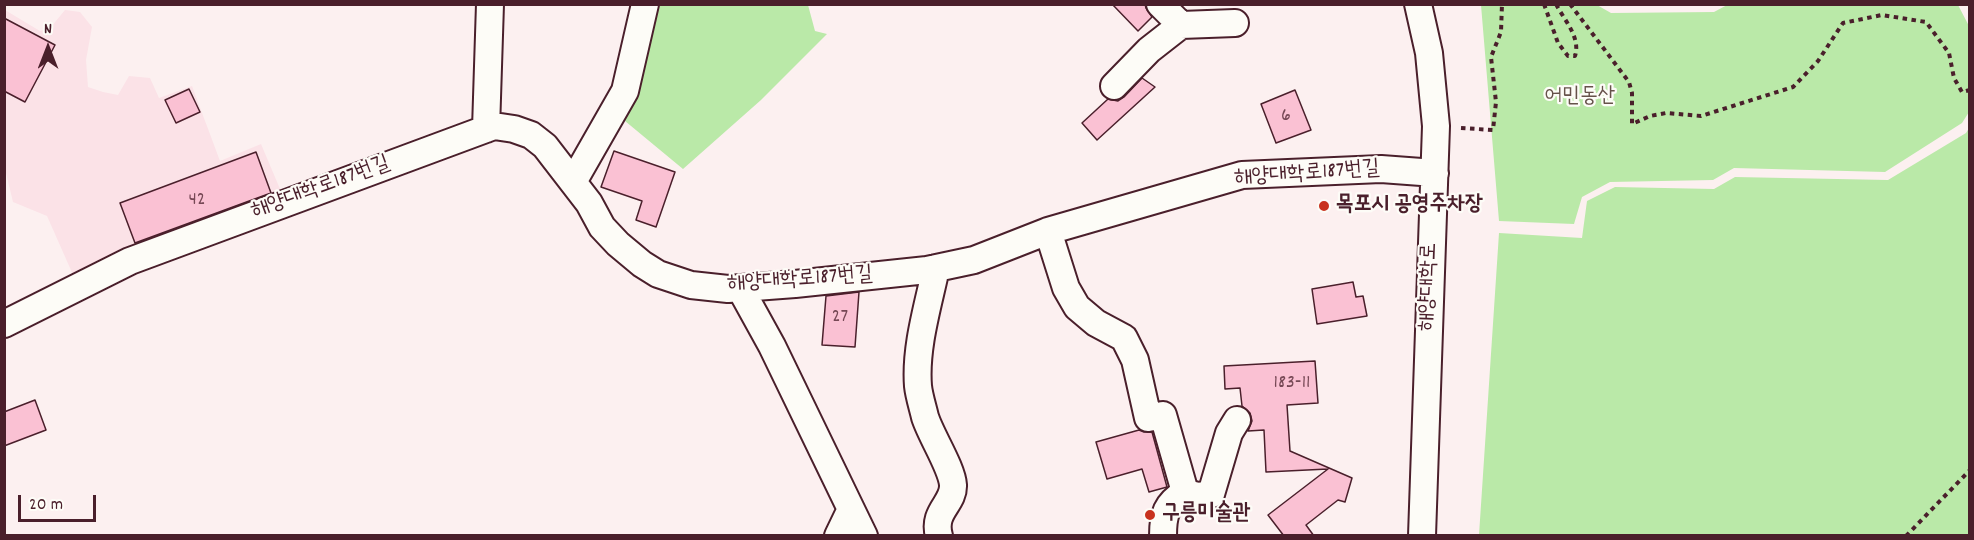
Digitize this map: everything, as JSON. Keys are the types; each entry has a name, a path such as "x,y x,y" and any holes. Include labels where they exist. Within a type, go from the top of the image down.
{"street":[{"path":"486,129 490,4"},
{"path":"573,182 625,91 645,4"},
{"path":"1160,4 1181,25"},
{"name":"해양대학로","path":"1418,4 1429,53 1436,126 1422,536"},
{"path":"1114,86 1149,50 1181,25 1235,23"},
{"name":"해양대학로187번길","path":"4,324 130,261 494,126 514,129 531,135 545,146 589,203 602,227 642,264 658,274 691,285 728,289 819,282 936,268 974,260 1048,231 1242,175 1382,169 1435,173"},
{"path":"1048,231 1066,288 1077,307 1096,323 1124,338 1135,360 1148,418 1163,415 1185,492"},
{"path":"936,268 920,345 918,386 926,419 953,482 954,494 941,511 937,528 939,536"},
{"path":"740,288 772,346 864,536"},
{"path":"1185,492 1197,496 1211,494 1229,433 1237,420"},
{"path":"1163,536 1163,517 1174,499 1185,492"},
{"path":"838,536 851,509"}],"path":[{"path":"1436,126 1493,130 1496,102 1491,57 1501,32 1502,4"},
{"path":"1544,4 1552,30 1563,50 1568,56 1575,56 1578,49 1575,35 1556,4"},
{"path":"1570,4 1629,82 1632,93 1632,124 1650,116 1666,113 1701,116 1793,87 1818,61 1843,23 1882,15 1926,22 1949,53 1954,78 1962,92 1970,90"},
{"path":"1906,536 1970,470"}],"shaded area":[{"path":"5,10 40,31 51,27 65,10 80,12 92,27 86,60 88,87 118,95 129,76 150,78 159,98 192,86 220,161 261,144 283,196 74,277 47,216 13,202 5,173"}],"green space":[{"name":"어민동산","path":"1729,4 1958,5 1969,26 1969,112 1962,123 1885,172 1734,168 1713,180 1610,182 1582,197 1574,224 1499,221 1481,5 1597,5 1611,13 1714,12"},
{"path":"651,5 808,5 815,31 827,34 761,100 683,169 625,121"},
{"path":"1969,128 1969,535 1479,535 1499,233 1582,238 1587,201 1615,187 1714,189 1735,177 1888,180 1966,133"}],"building":[{"path":"1112,4 1145,4 1152,17 1138,31"},
{"path":"4,18 55,45 25,102 4,91"},
{"path":"1142,78 1155,87 1097,140 1082,123 1108,99 1118,101 1124,97"},
{"path":"189,89 200,112 176,123 165,100"},
{"path":"1295,90 1311,130 1276,143 1261,104"},
{"path":"614,151 675,172 656,227 636,220 642,201 601,187"},
{"path":"256,152 271,193 135,243 120,203"},
{"path":"1353,282 1356,297 1363,296 1367,316 1317,324 1312,289"},
{"path":"859,292 855,347 822,345 826,296"},
{"path":"1315,361 1318,403 1287,405 1290,451 1352,478 1345,502 1338,500 1306,525 1314,536 1284,536 1268,515 1328,469 1266,472 1264,430 1248,431 1252,421 1250,413 1242,406 1240,388 1225,389 1224,366"},
{"path":"35,400 46,430 4,446 4,412"},
{"path":"1139,430 1152,432 1167,487 1149,492 1142,469 1107,479 1096,442"}],"place":[{"name":"목포시 공영주차장","path":"1324,206"},
{"name":"구릉미술관","path":"1150,515"}]}
